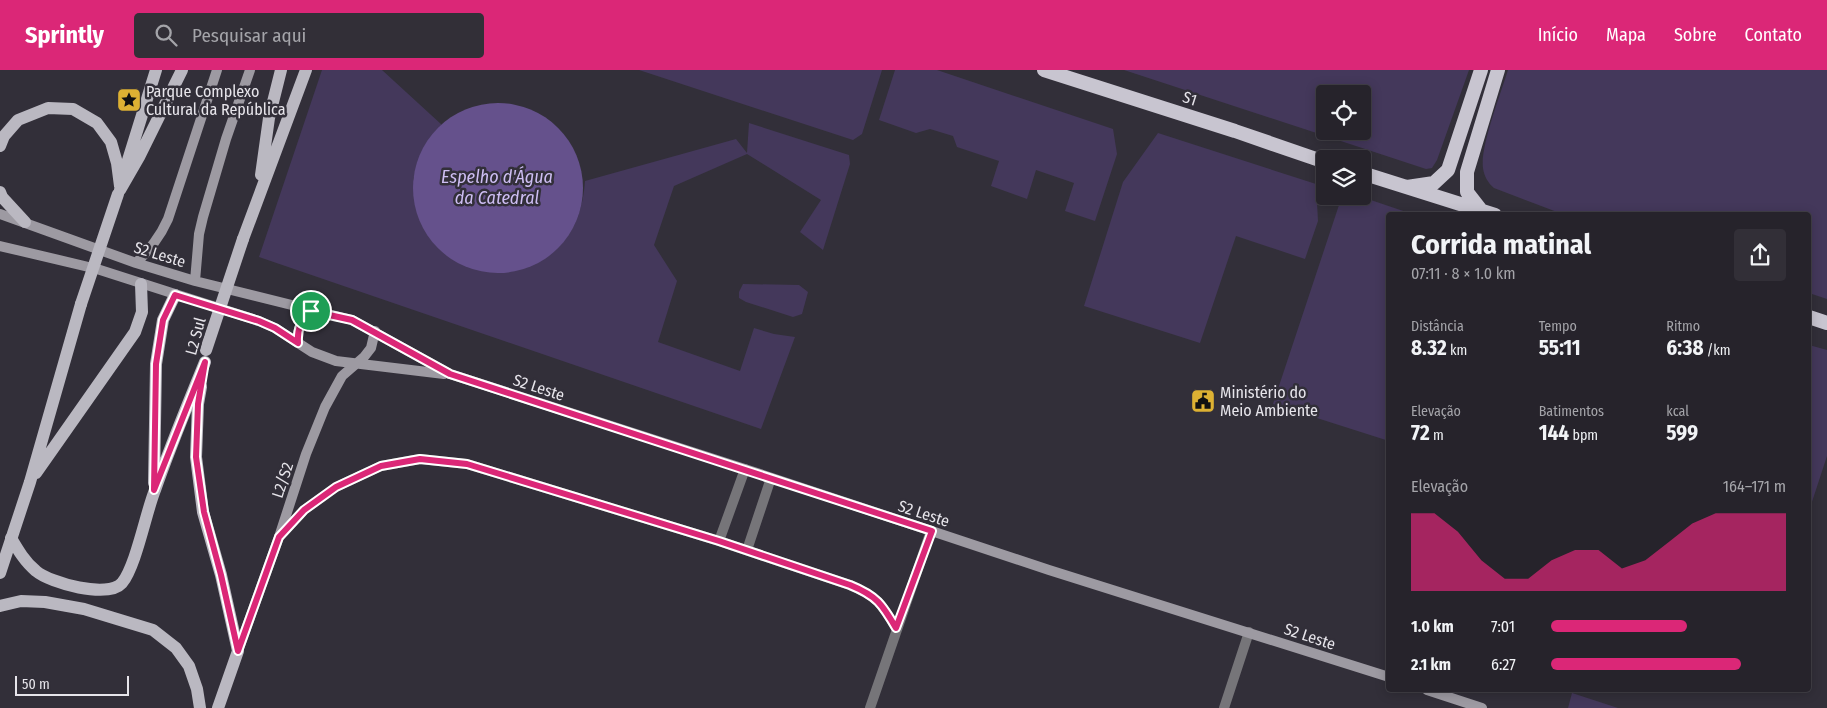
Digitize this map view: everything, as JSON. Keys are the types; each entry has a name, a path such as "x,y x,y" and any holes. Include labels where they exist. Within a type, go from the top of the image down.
{"highway":[{"name":"S1","path":"1044,70 1316,159"},
{"path":"1407,187 1434,183 1448,170 1481,70"},
{"path":"1481,210 1467,192 1467,172 1498,70"},
{"path":"1371,176 1487,212"},
{"path":"1811,318 1827,323"}],"main road":[{"path":"0,572 30,482 81,304 119,191 156,70"},
{"path":"119,191 152,133 182,70"},
{"path":"136,263 152,247 168,219 217,70"},
{"path":"195,281 199,234 203,217 226,139 250,70"},
{"path":"258,197 269,118 281,70"},
{"name":"L2 Sul","path":"238,651 221,575 204,512 196,457 198,404 205,356 243,238 306,70"},
{"path":"0,146 4,136 18,120 48,108 73,109 98,122 111,142 117,163 119,191"},
{"path":"0,192 2,197 25,222"},
{"name":"S2 Leste","path":"0,214 136,263 195,281 352,320 450,374"},
{"name":"S2 Leste","path":"0,246 97,269 259,321 275,328 312,352 336,360 450,374 1058,573 1386,676"},
{"path":"30,482 135,332 142,312 141,284"},
{"path":"154,490 156,364 163,320 175,295"},
{"path":"298,343 297,332 301,321 311,311"},
{"name":"L2/S2","path":"238,651 279,537 306,454 325,408 342,376 364,357 371,348 375,331"},
{"path":"11,538 24,559 37,573 60,583 101,591 121,584 130,567 154,490 205,356"},
{"path":"0,606 21,601 45,602 84,608 153,630 176,648 189,666 197,689 200,708"},
{"path":"218,708 238,651"},
{"path":"1433,692 1482,708"}],"street":[{"path":"279,537 304,510 336,487 381,466 420,459 467,464 719,541 868,592 882,605 896,628"},
{"path":"719,541 744,469"},
{"path":"747,550 771,478"},
{"path":"870,708 896,628 932,531"},
{"path":"1224,708 1249,632"}],"shaded area":[{"path":"322,70 382,70 442,125 426,144 420,156 413,180 520,267 541,259 567,238 580,211 585,181 736,139 747,153 749,123 849,155 850,164 823,250 800,232 821,200 747,154 674,186 654,245 677,281 658,342 740,371 754,328 774,334 795,337 761,429 259,257"},
{"path":"639,70 882,70 862,134 853,140"},
{"path":"895,70 937,70 1113,129 1117,154 1095,221 1065,211 1074,183 1036,170 1027,199 991,186 999,161 957,147 953,136 930,129 916,133 879,120"},
{"path":"1124,70 1469,70 1437,160 1432,168 1426,169 1338,140 1371,140 1371,85 1316,85 1316,133"},
{"path":"1508,70 1827,70 1827,299 1811,294 1811,212 1557,212 1494,188 1484,174 1483,159 1496,106"},
{"path":"1158,133 1316,184 1318,221 1305,259 1236,236 1200,343 1084,306 1123,182"},
{"path":"1371,200 1406,212 1386,212 1386,440 1273,404 1339,205 1371,205"},
{"path":"743,284 799,285 808,292 802,314 793,317 746,302 739,298 739,292"},
{"path":"1811,346 1827,350 1827,456 1811,505"},
{"path":"1572,693 1618,708 1568,708"}],"water":[{"name":"Espelho d'Água da Catedral","path":"498,103 523,107 538,113 558,128 573,148 579,163 583,188 579,213 573,228 558,248 538,263 523,269 498,273 473,269 458,263 438,248 423,228 417,213 413,188 417,163 423,148 438,128 458,113 473,107"}],"place":[{"name":"Parque Complexo Cultural da República","path":"129,100"},
{"name":"Ministério do Meio Ambiente","path":"1203,401"}],"route":[{"path":"175,295 259,321 275,328 298,343 297,332 301,321 311,311 352,320 450,374 932,531 896,628 882,605 868,592 850,585 719,541 467,464 420,459 381,466 336,487 304,510 279,537 238,651 221,575 204,512 196,457 198,404 205,362 154,490 156,364 163,320 175,295"}]}
